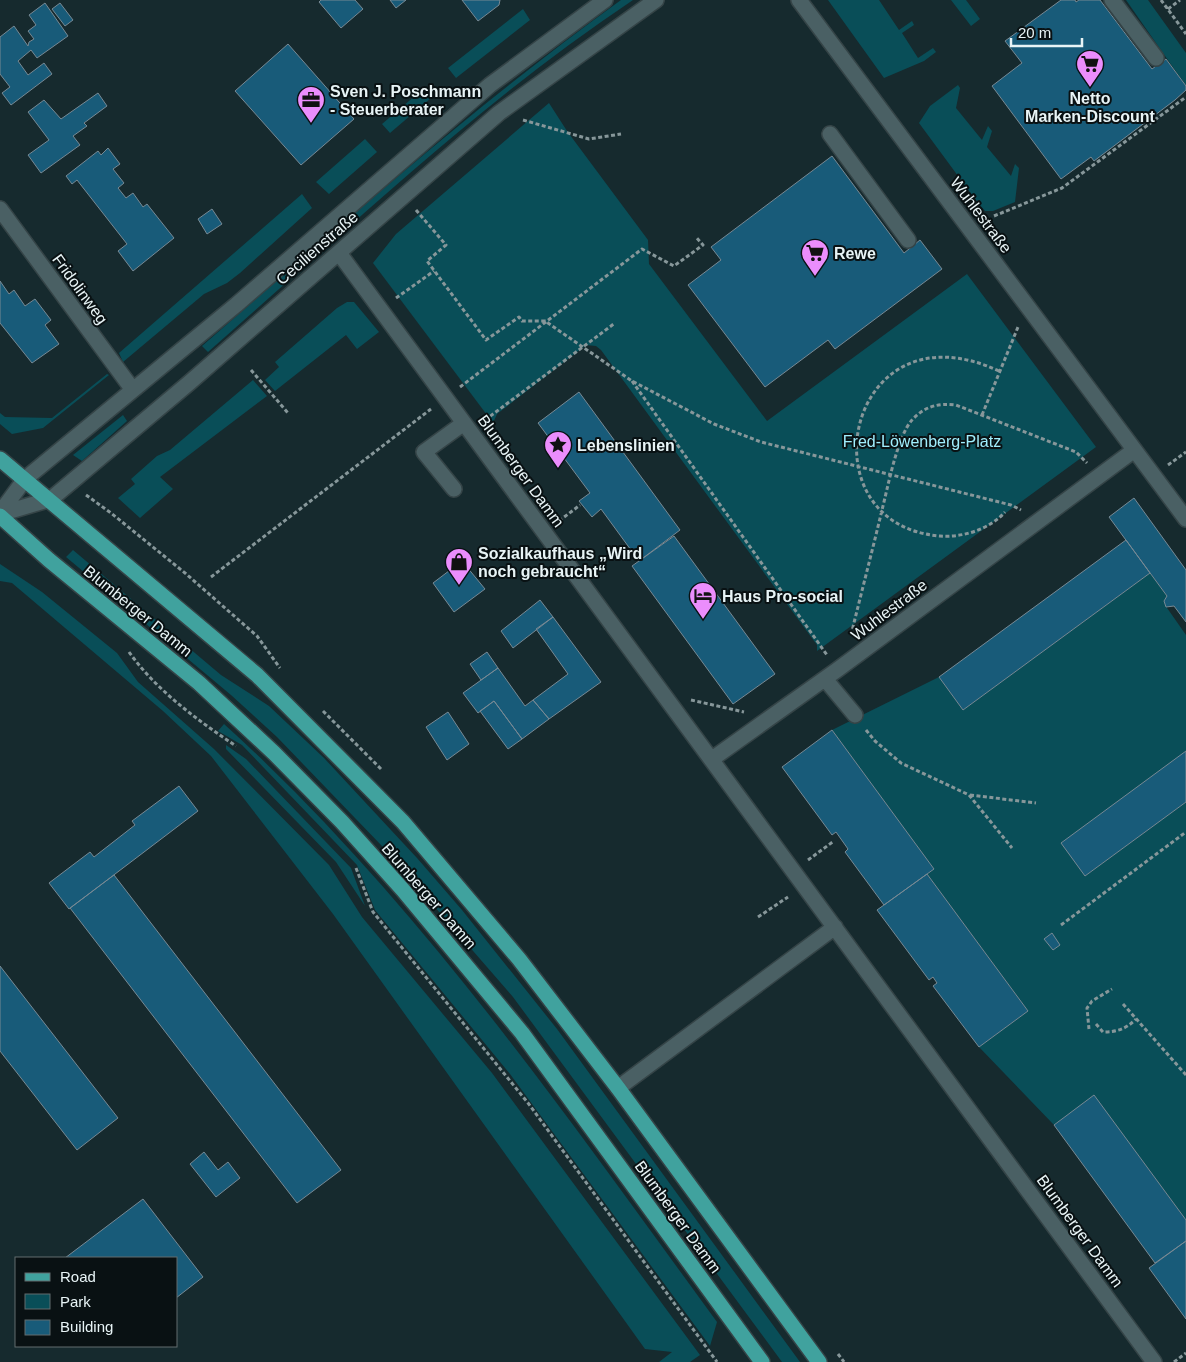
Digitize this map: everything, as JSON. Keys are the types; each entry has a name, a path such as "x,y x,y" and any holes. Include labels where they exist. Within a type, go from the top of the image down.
{"main road":[{"name":"Blumberger Damm","path":"0,459 51,499 258,675 391,810 472,900 519,958 618,1088 819,1362"},
{"name":"Blumberger Damm","path":"0,515 49,560 199,683 274,752 342,822 403,890 522,1033 762,1362"}],"street":[{"name":"Cecilienstraße","path":"0,515 25,479 236,305 490,85 606,0"},
{"name":"Cecilienstraße","path":"0,515 51,499 189,383 499,113 656,0"},
{"name":"Wuhlestraße","path":"799,0 1186,519"},
{"path":"1112,0 1156,58"},
{"path":"830,134 908,240"},
{"name":"Fridolinweg","path":"0,209 133,390"},
{"name":"Blumberger Damm","path":"339,253 1154,1362"},
{"path":"454,489 424,452 464,423"},
{"name":"Wuhlestraße","path":"712,759 831,674 1133,450"},
{"path":"831,674 845,706 855,715"},
{"path":"618,1088 835,927"}],"path":[{"path":"1161,0 1186,34"},
{"path":"1168,9 1180,0"},
{"path":"994,216 1062,188 1186,96"},
{"path":"522,120 589,139 621,134"},
{"path":"416,210 446,245 427,261 486,340 519,317 522,321 545,321 632,381 714,424 762,442 1011,505 1024,511"},
{"path":"460,388 545,321 642,249 674,266 703,245 696,237"},
{"path":"394,299 434,270"},
{"path":"484,420 615,323"},
{"path":"982,415 1019,324"},
{"path":"999,371 965,358 942,356 911,363 897,370 875,390 867,402 855,436 858,467 867,493 882,512 904,528 926,535 949,537 972,533 1000,518 1005,512"},
{"path":"251,370 288,413"},
{"path":"632,381 831,674"},
{"path":"850,636 891,475 904,434 911,421 923,410 938,403 956,405 1076,452 1088,464"},
{"path":"211,577 405,428"},
{"path":"576,508 580,505"},
{"path":"125,646 143,673 208,728 244,751"},
{"path":"691,700 744,712 746,715"},
{"path":"855,715 875,741 901,763 969,795 1036,803"},
{"path":"969,795 1012,848"},
{"path":"1060,925 1186,832"},
{"path":"794,871 834,841"},
{"path":"349,861 356,868 373,912 523,1096 717,1362"},
{"path":"1089,1029 1087,1008 1092,1001 1112,989"},
{"path":"1123,1004 1186,1075"},
{"path":"1096,1024 1103,1032 1115,1032 1128,1026 1136,1019"},
{"path":"1174,1362 1186,1354"}],"green space":[{"path":"621,0 633,0 576,39 468,124 363,214 208,352 202,346 356,212 460,125 566,40"},
{"path":"828,0 879,0 899,30 912,21 914,25 902,33 918,58 933,48 936,52 924,61 884,78"},
{"path":"951,0 966,0 980,19 971,26"},
{"path":"1126,0 1148,0 1186,53 1186,86"},
{"path":"523,9 530,20 456,78 448,68"},
{"path":"958,85 960,88 956,108 982,140 988,126 992,131 987,147 1011,176 1015,164 1019,168 1015,202 993,211 985,211 919,123 930,106"},
{"path":"423,89 431,98 390,133 382,124"},
{"name":"Fred-Löwenberg-Platz","path":"549,103 567,131 648,240 649,264 767,421 967,274 1096,447 817,651 817,645 601,350 596,346 586,345 497,414 493,423 373,263 396,234"},
{"path":"365,139 377,152 329,194 316,182"},
{"path":"302,194 312,208 240,273 227,283 204,294 123,362 119,353"},
{"path":"347,302 354,302 379,332 357,349 346,335 275,391 265,380 279,367 275,362 337,308"},
{"path":"107,374 109,375 43,428 12,434 0,424 0,413 5,417 52,418"},
{"path":"253,380 267,396 160,477 173,489 140,518 118,498 135,484 131,479 157,456 170,450"},
{"path":"123,415 127,421 82,461 73,455"},
{"path":"73,550 221,675 269,706 324,758 417,858 462,910 557,1029 800,1362 782,1362 513,997 381,845 277,737 231,695 66,557"},
{"path":"0,564 42,592 117,653 138,682 214,749 329,865 362,917 492,1073 700,1355 690,1362 659,1362 672,1352 645,1349 333,914 211,756 163,711 12,583 0,581"},
{"path":"1150,573 1167,596 1165,605 1186,635 1186,751 1085,876 1186,802 1186,1220 1094,1096 1054,1125 979,1047 1028,1011 927,874 933,868 832,730 939,677 963,710"},
{"path":"224,724 294,791 361,862 486,1010 603,1165 717,1322 710,1346 510,1074 375,910 357,865 242,745 218,731"},
{"path":"226,745 246,759 351,868 365,906 336,862 226,749"}],"building":[{"path":"321,0 355,0 363,9 341,28 319,2"},
{"path":"390,0 406,0 396,8"},
{"path":"462,0 500,0 499,5 478,21"},
{"name":"Netto Marken-Discount","path":"1061,0 1075,0 1076,2 1079,0 1100,0 1152,69 1166,59 1186,86 1186,90 1094,161 1091,157 1061,179 992,86 1022,63 1005,41"},
{"path":"45,3 68,36 37,58 31,50 18,61 28,75 44,63 52,74 11,105 2,93 10,87 0,74 0,37 14,26 28,46 29,42 34,39 28,31 36,25 29,15"},
{"path":"60,3 73,20 65,26 52,9"},
{"path":"288,44 354,119 301,165 235,91"},
{"path":"98,93 107,106 84,123 87,126 73,136 80,145 41,173 28,155 49,140 28,112 44,100 61,119"},
{"path":"108,148 120,164 113,169 124,183 118,188 126,198 133,193 143,207 147,204 174,238 133,271 118,251 127,244 77,180 72,184 66,176 98,151 101,155"},
{"name":"Rewe","path":"832,156 904,253 920,240 942,269 835,349 828,340 765,387 688,285 721,260 711,247"},
{"path":"212,209 222,224 207,234 198,219"},
{"path":"0,281 9,294 14,290 25,306 35,299 51,320 45,325 59,344 32,363 0,323"},
{"path":"579,392 680,530 639,561 601,509 592,517 579,501 590,493 538,423"},
{"path":"1134,498 1186,570 1186,622 1174,606 1166,607 1164,601 1167,596 1109,517"},
{"name":"Haus Pro-social","path":"674,536 775,674 733,704 632,566"},
{"path":"1126,540 1150,573 963,710 939,677"},
{"name":"Sozialkaufhaus „Wird noch gebraucht“","path":"462,561 485,589 454,612 433,583"},
{"path":"540,600 553,617 513,648 501,631"},
{"path":"553,617 601,682 549,719 533,700 568,674 536,629"},
{"path":"487,652 498,668 481,680 470,664"},
{"path":"498,668 525,706 533,700 549,719 522,739 494,701 478,713 463,693"},
{"path":"494,701 522,739 508,749 480,711"},
{"path":"448,712 469,744 447,760 426,727"},
{"path":"832,730 934,869 884,905 845,852 848,849 836,832 832,835 782,767"},
{"path":"1186,751 1186,802 1085,876 1061,843"},
{"path":"179,786 198,811 69,909 49,883 90,852 94,857 135,825 132,821"},
{"path":"927,874 1028,1011 979,1047 933,986 937,983 933,977 929,980 877,910"},
{"path":"114,875 341,1170 297,1203 70,908"},
{"path":"1052,933 1060,945 1053,950 1044,939"},
{"path":"0,966 118,1118 77,1150 0,1051"},
{"path":"1094,1095 1186,1220 1186,1241 1155,1263 1054,1125"},
{"path":"204,1152 218,1170 228,1162 240,1178 216,1197 190,1164"},
{"path":"143,1199 203,1277 178,1296 178,1257 66,1257"},
{"path":"1186,1241 1186,1319 1149,1268"}],"place":[{"name":"Netto Marken-Discount","path":"1090,88"},
{"name":"Sven J. Poschmann - Steuerberater","path":"311,124"},
{"name":"Rewe","path":"815,277"},
{"name":"Lebenslinien","path":"558,469"},
{"name":"Sozialkaufhaus „Wird noch gebraucht“","path":"459,586"},
{"name":"Haus Pro-social","path":"703,620"}]}
